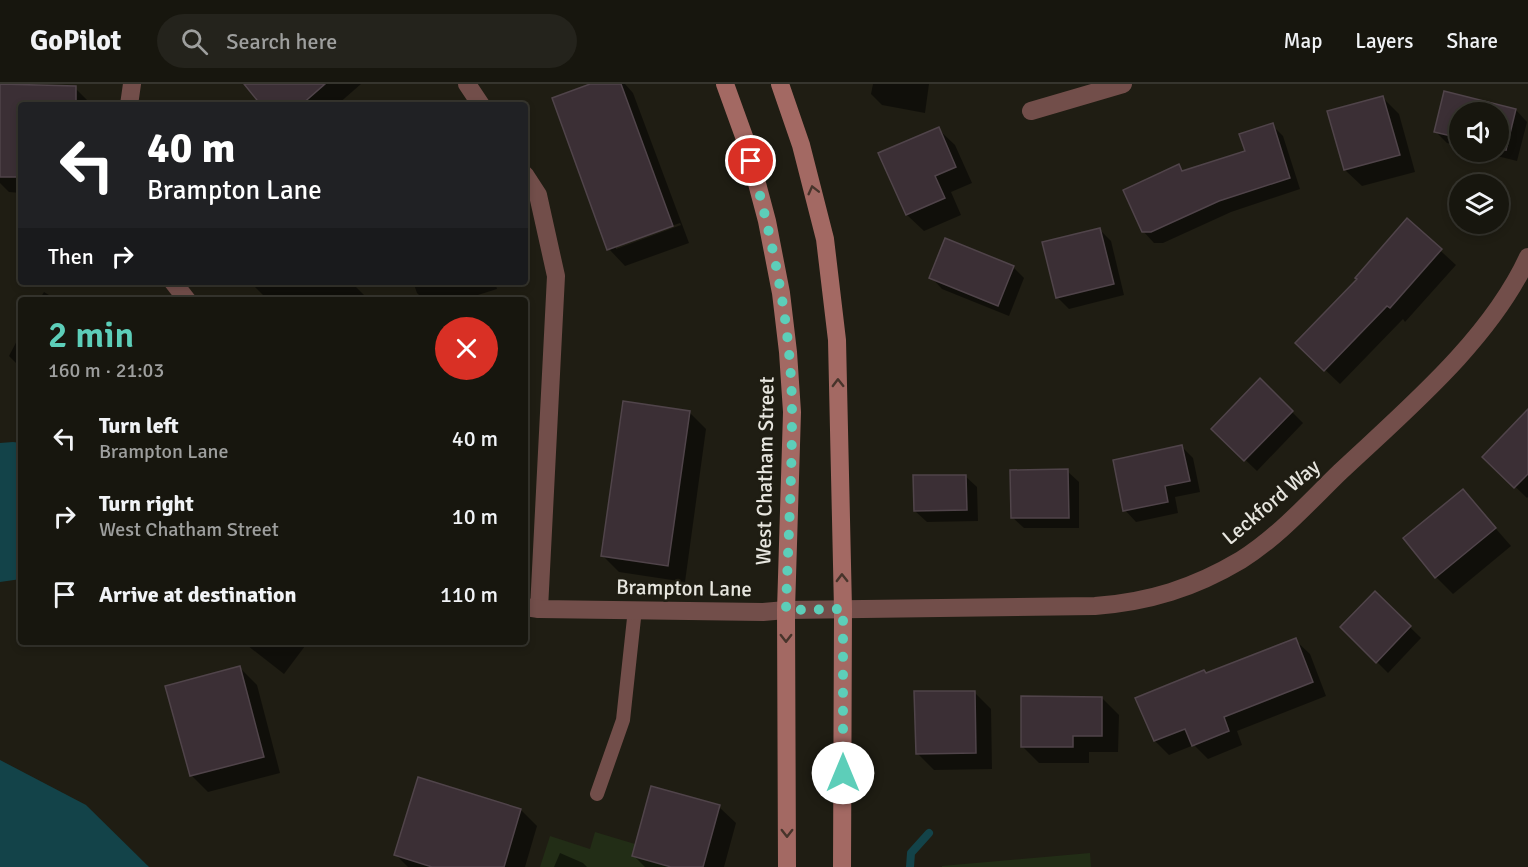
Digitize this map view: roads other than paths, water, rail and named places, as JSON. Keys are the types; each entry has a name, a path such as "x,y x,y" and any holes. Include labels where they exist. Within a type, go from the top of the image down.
{"street":[{"path":"129,102 132,84"},
{"path":"467,84 479,102"},
{"name":"West Chatham Street","path":"725,84 746,142 761,198 781,293 792,412 786,610 787,867"},
{"path":"780,84 801,145 825,239 837,340 843,609 842,867"},
{"path":"1031,111 1124,84"},
{"path":"528,179 538,195 556,276 532,608"},
{"name":"Leckford Way","path":"843,609 1128,604 1166,595 1205,579 1243,558 1272,536 1442,375 1492,316 1528,257"},
{"path":"175,285 185,297"},
{"name":"Brampton Lane","path":"532,608 755,612 843,609"}],"lane":[{"path":"597,794 623,720 635,609"}],"water":[{"path":"0,443 18,443 18,579 0,582"},
{"path":"0,760 86,805 149,867 0,867"}],"waterway":[{"path":"910,867 911,853 929,833"}]}
